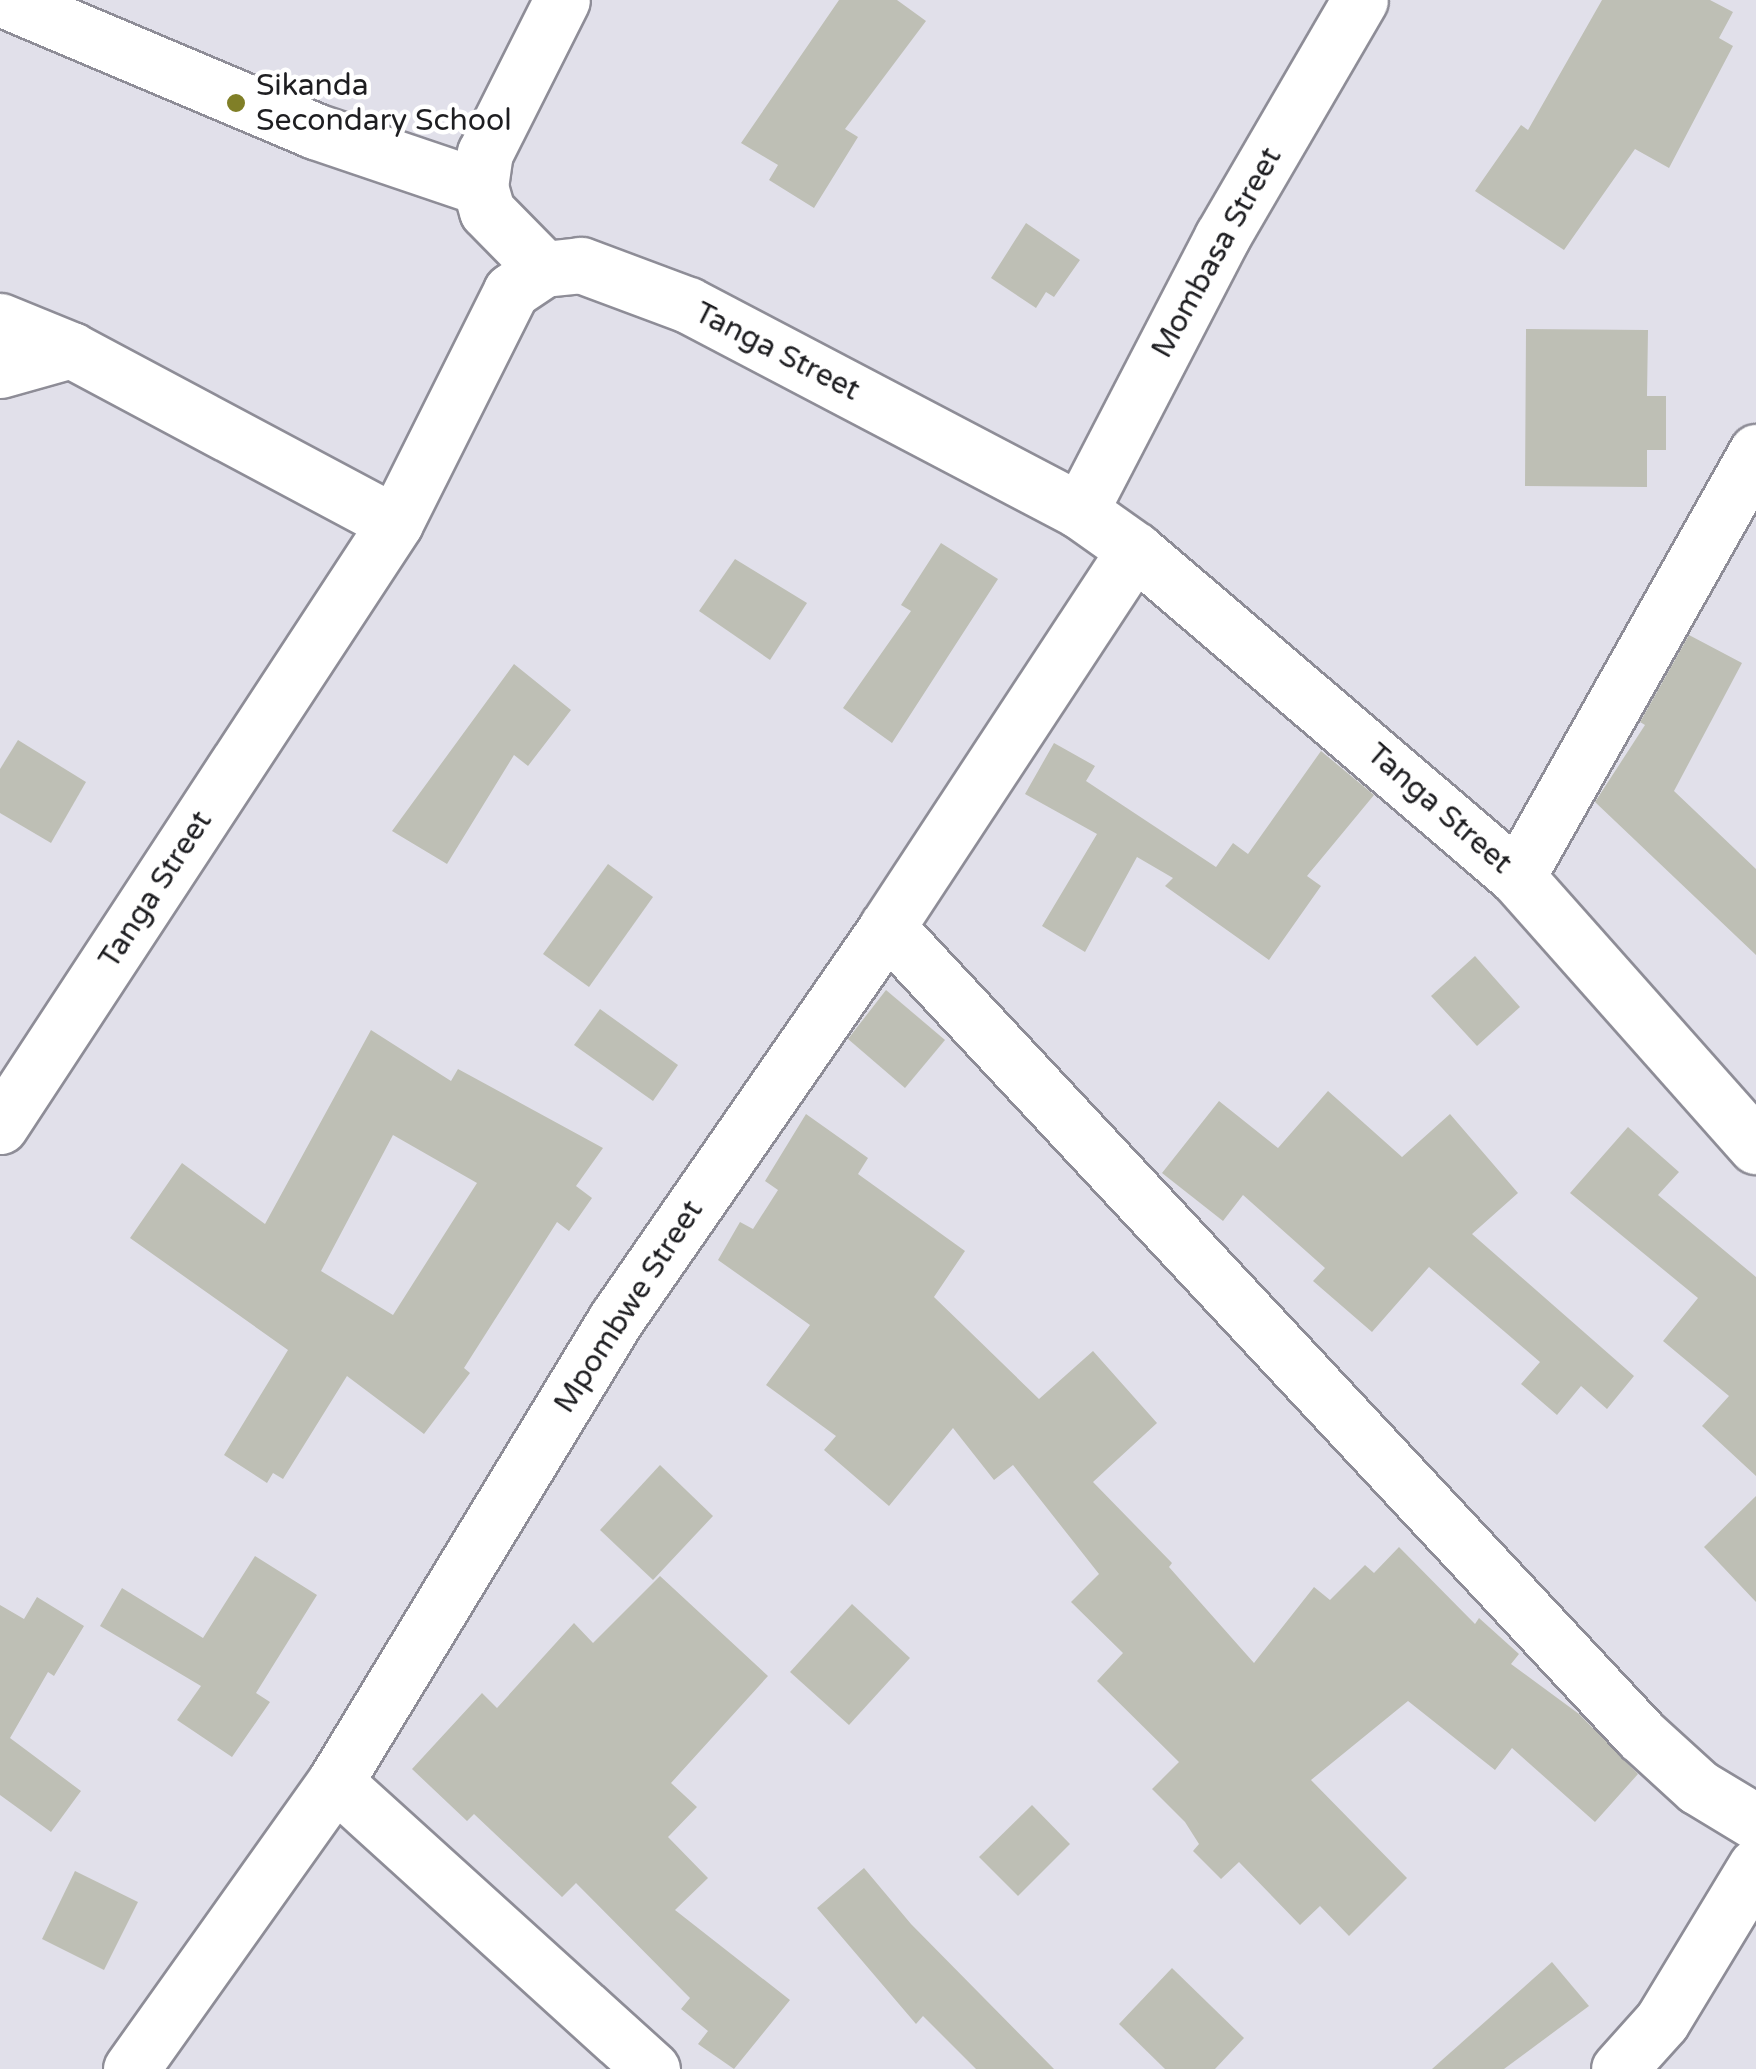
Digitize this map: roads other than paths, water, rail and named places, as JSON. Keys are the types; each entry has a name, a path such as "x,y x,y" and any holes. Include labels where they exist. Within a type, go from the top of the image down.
{"street":[{"path":"6,0 315,131 480,187"},
{"path":"544,268 487,211 480,187 485,153 562,0"},
{"name":"Mombasa Street","path":"1080,510 1222,236 1360,0"},
{"name":"Tanga Street","path":"0,1126 395,523 490,325 511,291 544,268 581,265 688,305 1080,510 1135,550 1516,877 1756,1146"},
{"path":"0,321 71,350 395,523"},
{"path":"0,370 71,350"},
{"path":"1516,877 1756,452"},
{"name":"Mpombwe Street","path":"131,2069 335,1782 616,1319 887,927 1135,550"},
{"path":"887,927 1641,1735 1698,1787 1756,1822"},
{"path":"335,1782 652,2069"},
{"path":"1619,2069 1662,2022 1756,1866"}],"place":[{"name":"Sikanda Secondary School","path":"236,103"}]}
